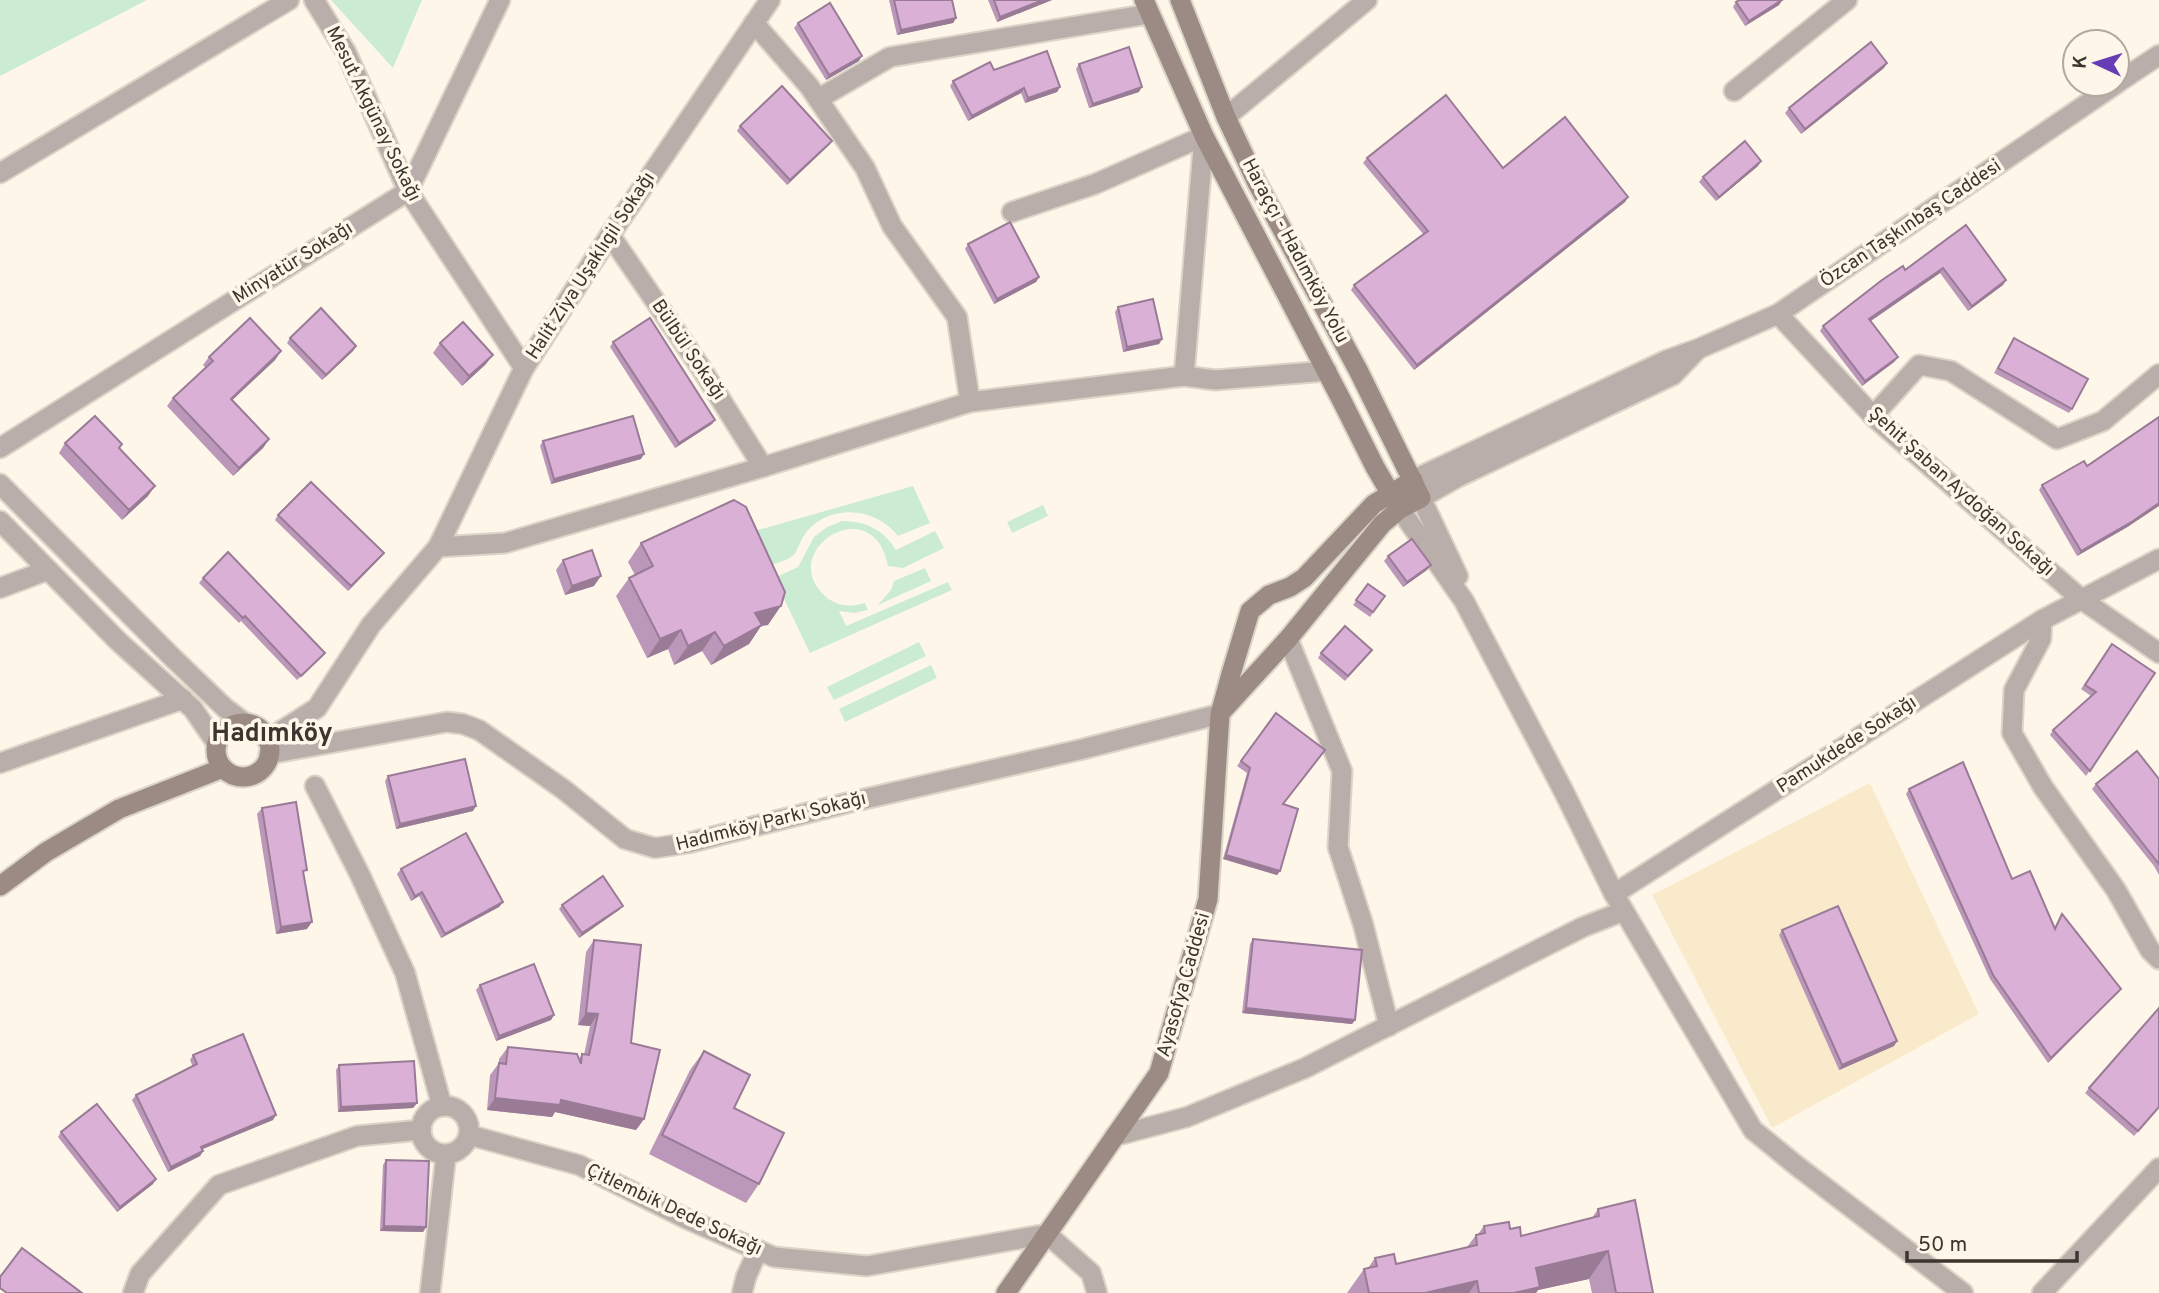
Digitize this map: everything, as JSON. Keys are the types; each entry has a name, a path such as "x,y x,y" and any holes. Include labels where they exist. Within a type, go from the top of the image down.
{"main road":[{"name":"Haraççı - Hadımköy Yolu","path":"1180,0 1226,117 1257,183 1357,370 1421,498"},
{"path":"1147,7 1204,136 1395,501"},
{"path":"1204,136 1226,117"},
{"path":"1220,714 1288,639 1382,524 1395,501 1413,480"},
{"path":"1395,501 1421,498"},
{"name":"Ayasofya Caddesi","path":"1006,1293 1159,1073 1208,899 1220,714 1250,611 1269,595 1304,578 1374,504 1395,501"},
{"path":"245,723 261,730 268,747 262,769 247,776 238,776 223,768 219,761 217,744 230,726 245,723"},
{"path":"0,886 46,852 119,808 223,768"}],"street":[{"path":"0,173 289,0"},
{"name":"Mesut Akgünay Sokağı","path":"314,0 345,52 408,191 524,368"},
{"path":"408,191 500,0"},
{"name":"Halit Ziya Uşaklıgil Sokağı","path":"268,747 317,708 371,625 438,547 524,368 610,235 770,0"},
{"path":"1226,117 1367,0"},
{"path":"1734,91 1847,0"},
{"path":"818,99 890,57 1147,7"},
{"path":"754,23 818,99 865,168 892,226 957,317 970,402"},
{"name":"Özcan Taşkınbaş Caddesi","path":"2131,73 2159,55"},
{"name":"Özcan Taşkınbaş Caddesi","path":"1413,480 1667,360 1778,314 2094,98"},
{"path":"1012,212 1096,184 1204,136 1184,376"},
{"name":"Minyatür Sokağı","path":"0,448 408,191"},
{"name":"Bülbül Sokağı","path":"610,235 701,368 763,467"},
{"name":"Şehit Şaban Aydoğan Sokağı","path":"1778,314 1873,416 2081,599 2159,653"},
{"name":"Özcan Taşkınbaş Caddesi","path":"1421,498 1674,375 1698,349"},
{"path":"1873,416 1919,365 1951,372 2057,439 2103,421 2159,374"},
{"path":"438,547 505,543 763,467 970,402 1184,376 1215,380 1327,371"},
{"path":"0,484 172,657 225,708 245,723"},
{"path":"1421,498 1446,547 1463,588 1464,601"},
{"path":"1395,501 1464,601 1614,894 1753,1130 1963,1293"},
{"path":"0,522 118,641 193,709 217,744"},
{"name":"Pamukdede Sokağı","path":"1614,894 2042,620 2159,558"},
{"path":"0,587 48,570"},
{"path":"2042,620 2041,639 2014,690 2012,733 2043,787 2116,890 2150,950 2159,959"},
{"path":"1288,639 1342,771 1338,847 1363,924 1389,1026"},
{"path":"0,763 183,699"},
{"name":"Hadımköy Parkı Sokağı","path":"268,747 447,722 463,724 479,730 509,750 625,839 655,848 688,843 1220,714"},
{"path":"315,786 405,973 442,1106"},
{"path":"1115,1136 1187,1117 1305,1068 1583,927 1624,911"},
{"path":"442,1106 454,1107 469,1123 469,1135 465,1145 446,1155 436,1153 428,1147 421,1130 424,1119 431,1110 442,1106"},
{"path":"133,1293 139,1274 219,1185 357,1136 421,1130"},
{"name":"Çitlembik Dede Sokağı","path":"469,1135 579,1164 687,1219 774,1258 867,1266 1047,1234"},
{"path":"430,1293 446,1155"},
{"path":"2042,1293 2159,1168"},
{"path":"1047,1234 1091,1273 1097,1293"},
{"path":"742,1293 758,1250"}],"shaded area":[{"path":"1870,783 1979,1014 1772,1128 1652,895"}],"green space":[{"path":"0,0 147,0 0,76"},
{"path":"331,0 422,0 393,68"},
{"path":"913,486 930,523 898,536 890,527 869,515 845,512 821,519 808,530 794,555 769,566 751,532"},
{"path":"1043,505 1048,516 1012,533 1007,522"},
{"path":"842,521 873,528 896,550 935,531 944,548 903,568 888,566 879,543 865,531 848,529 832,535 819,546 812,561 813,579 825,596 834,602 849,605 865,603 868,610 854,613 839,611 846,626 948,582 952,590 810,653 774,578 798,567 814,537 827,527"},
{"path":"925,568 931,581 878,605 891,590 894,581"},
{"path":"919,642 926,656 834,700 827,687"},
{"path":"931,665 937,678 845,722 839,709"}],"building":[{"path":"894,0 952,0 956,18 901,30"},
{"path":"994,0 1043,0 1000,17"},
{"path":"1782,0 1749,21 1736,2"},
{"path":"830,3 862,56 829,75 798,23"},
{"path":"1871,42 1887,63 1805,129 1789,108"},
{"path":"1129,47 1142,87 1093,104 1079,64"},
{"path":"1047,51 1060,87 1028,98 1024,88 972,116 953,81 990,62 994,70"},
{"path":"782,86 832,141 790,180 740,126"},
{"path":"1446,95 1503,168 1565,117 1628,197 1417,365 1354,285 1428,231 1367,158"},
{"path":"1745,141 1761,161 1719,197 1703,177"},
{"path":"1010,222 1039,277 997,299 968,244"},
{"path":"1966,225 2006,280 1972,306 1943,268 1869,319 1898,357 1865,381 1823,326 1882,280 1903,266 1905,270"},
{"path":"1153,299 1162,339 1127,347 1118,307"},
{"path":"321,308 356,346 326,375 290,338"},
{"path":"250,318 281,351 231,399 269,439 239,468 173,398 213,361 209,357"},
{"path":"650,318 715,420 679,443 613,342"},
{"path":"463,322 493,355 469,376 440,343"},
{"path":"2014,338 2088,379 2072,409 1998,368"},
{"path":"95,416 122,444 119,448 155,486 129,510 65,443"},
{"path":"633,416 644,454 554,479 543,441"},
{"path":"2159,417 2159,503 2081,551 2042,485 2084,461 2087,466"},
{"path":"311,482 384,553 351,586 278,515"},
{"path":"734,500 746,507 785,592 781,606 755,613 762,625 724,646 715,632 688,646 681,630 660,639 629,578 653,566 641,543"},
{"path":"1412,539 1431,565 1407,582 1388,556"},
{"path":"592,550 601,576 572,586 563,560"},
{"path":"228,552 325,653 301,676 245,616 243,618 203,578"},
{"path":"1368,584 1385,596 1373,612 1356,600"},
{"path":"1345,626 1372,650 1348,676 1321,653"},
{"path":"2112,644 2155,673 2090,771 2053,730 2096,692 2085,685"},
{"path":"1276,713 1325,750 1283,804 1298,809 1280,871 1226,855 1250,768 1241,761"},
{"path":"2137,751 2159,779 2159,864 2096,784"},
{"path":"465,759 476,806 400,824 388,776"},
{"path":"1963,762 2012,879 2030,871 2055,929 2062,914 2121,989 2051,1058 1993,975 1909,789"},
{"path":"296,802 307,870 303,871 312,922 281,927 262,808"},
{"path":"466,833 503,902 445,934 422,892 415,896 401,869"},
{"path":"603,876 623,906 582,933 562,905"},
{"path":"1838,906 1897,1041 1842,1065 1782,930"},
{"path":"1253,939 1362,950 1355,1020 1246,1008"},
{"path":"594,940 641,945 631,1043 660,1050 644,1119 561,1100 560,1105 495,1098 499,1063 506,1064 508,1047 577,1054 581,1064 582,1054 589,1055 598,1014 586,1013"},
{"path":"534,964 554,1015 499,1036 480,985"},
{"path":"2159,1008 2159,1107 2138,1131 2089,1088"},
{"path":"243,1034 276,1115 201,1147 203,1151 171,1167 136,1095 197,1064 193,1055"},
{"path":"704,1051 750,1075 734,1108 784,1133 759,1184 662,1135"},
{"path":"414,1061 417,1103 341,1107 339,1065"},
{"path":"97,1104 156,1179 120,1207 61,1132"},
{"path":"386,1160 429,1161 426,1227 384,1226"},
{"path":"1635,1200 1653,1293 1616,1293 1608,1251 1536,1268 1540,1287 1514,1293 1479,1293 1477,1281 1425,1293 1369,1293 1364,1269 1377,1266 1375,1258 1394,1254 1396,1264 1477,1245 1476,1235 1485,1233 1484,1226 1509,1222 1510,1229 1520,1227 1521,1236 1599,1216 1598,1209"},
{"path":"22,1248 82,1293 7,1293 0,1288 0,1277"}],"district":[{"name":"Hadımköy","path":"272,734"}]}
